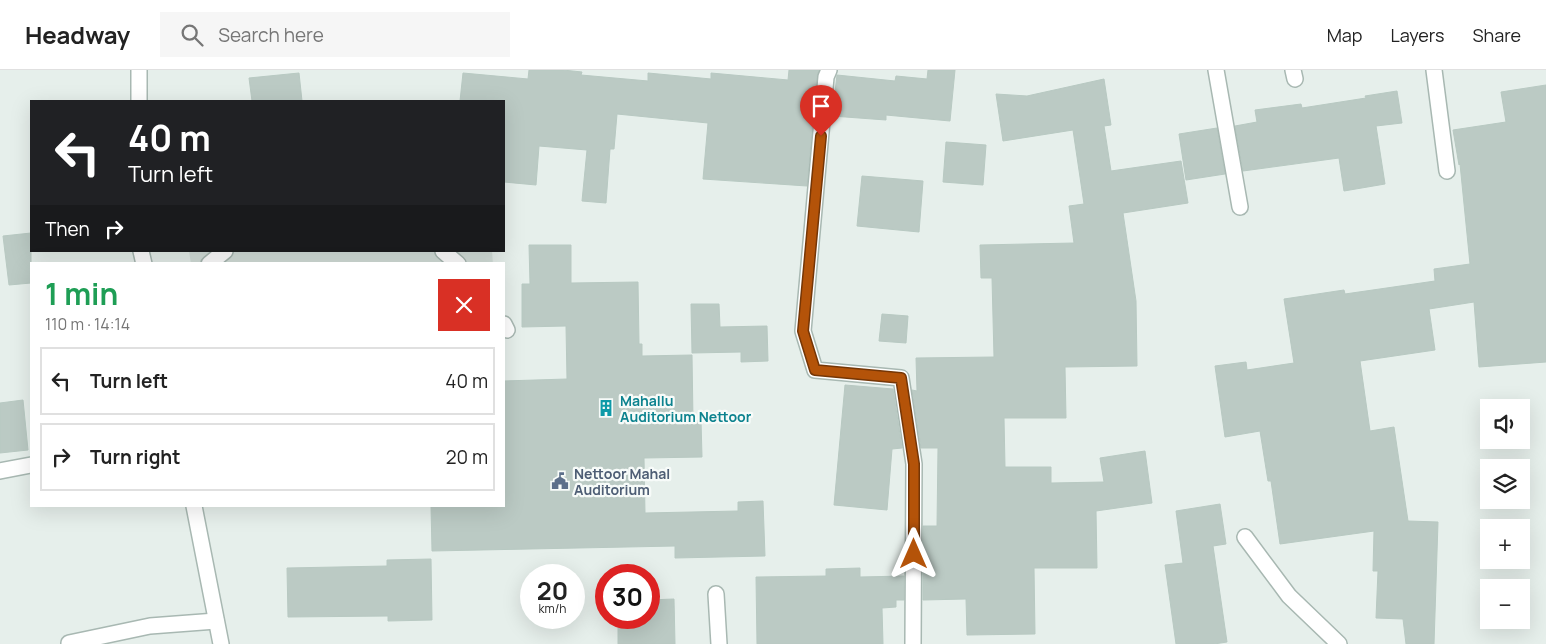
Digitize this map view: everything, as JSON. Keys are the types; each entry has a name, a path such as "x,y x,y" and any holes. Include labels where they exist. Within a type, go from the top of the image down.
{"street":[{"path":"138,70 139,100"},
{"path":"829,70 826,77 803,331 815,370 901,378 914,464 913,644"},
{"path":"1216,70 1240,207"},
{"path":"1434,70 1447,171"},
{"path":"211,262 224,252"},
{"path":"444,252 456,262"},
{"path":"0,471 30,465"},
{"path":"194,507 220,644"},
{"path":"1245,536 1289,596 1339,644"},
{"path":"716,594 719,644"},
{"path":"69,643 150,626 216,621"}],"shaded area":[{"path":"189,252 492,252 493,262 191,262"}],"building":[{"path":"529,70 563,70 582,72 581,75 648,81 648,73 711,79 711,73 788,80 789,70 819,70 807,186 703,179 708,123 617,114 614,149 610,149 606,203 582,201 587,150 539,146 536,185 505,182 505,100 460,100 463,73 528,79"},
{"path":"928,70 955,70 950,121 886,115 886,120 832,116 837,75 895,81 896,76 927,79"},
{"path":"299,73 302,100 252,100 249,78"},
{"path":"1104,79 1111,125 1104,126 1111,171 1181,161 1188,203 1123,213 1136,301 1137,366 1065,367 1066,418 1004,418 1005,467 1051,467 1051,483 1104,482 1100,458 1145,451 1152,503 1096,511 1097,568 1034,568 1035,634 967,635 966,599 923,600 923,526 937,526 938,448 921,448 912,390 917,391 916,358 994,357 992,278 981,278 980,245 1074,243 1069,206 1084,204 1073,130 1003,141 996,94 1027,96"},
{"path":"1546,85 1546,362 1479,367 1474,302 1429,309 1435,350 1360,361 1370,431 1394,427 1408,521 1438,522 1434,644 1406,644 1403,619 1376,618 1378,571 1373,571 1374,531 1280,544 1271,481 1268,481 1260,431 1225,437 1215,366 1246,362 1247,370 1294,363 1284,299 1344,290 1345,294 1435,281 1434,269 1470,264 1460,164 1453,130 1506,122 1501,92"},
{"path":"1397,91 1402,123 1376,126 1385,184 1344,191 1339,158 1243,171 1235,126 1257,122 1255,110 1301,104 1302,108"},
{"path":"1217,128 1225,174 1186,180 1179,134"},
{"path":"946,142 986,145 983,185 943,182"},
{"path":"862,176 923,181 919,232 857,226"},
{"path":"30,233 30,283 9,285 3,236"},
{"path":"529,245 571,245 571,283 638,282 639,344 642,344 642,356 692,355 693,421 701,421 702,457 644,458 645,513 738,511 738,502 763,501 765,556 675,558 675,546 432,551 431,507 505,507 505,381 567,379 566,326 522,327 522,284 530,284"},
{"path":"691,304 719,304 720,327 767,326 768,361 741,362 741,352 692,353"},
{"path":"882,314 908,316 906,343 879,341"},
{"path":"845,385 893,389 902,448 892,449 887,510 834,505"},
{"path":"23,400 28,450 0,453 0,403"},
{"path":"1220,504 1226,544 1213,546 1227,642 1176,644 1165,565 1183,563 1176,511"},
{"path":"431,559 432,620 388,621 388,616 288,617 287,568 387,566 387,560"},
{"path":"860,568 860,577 904,576 904,600 896,600 896,607 882,608 883,644 757,644 756,577 826,576 826,569"},
{"path":"674,599 675,644 618,644 618,629 660,629 660,600"}],"place":[{"name":"Mahallu Auditorium Nettoor","path":"606,408"},
{"name":"Nettoor Mahal Auditorium","path":"560,481"}],"route":[{"path":"821,136 803,331 815,370 901,378 914,464 914,554"}]}
